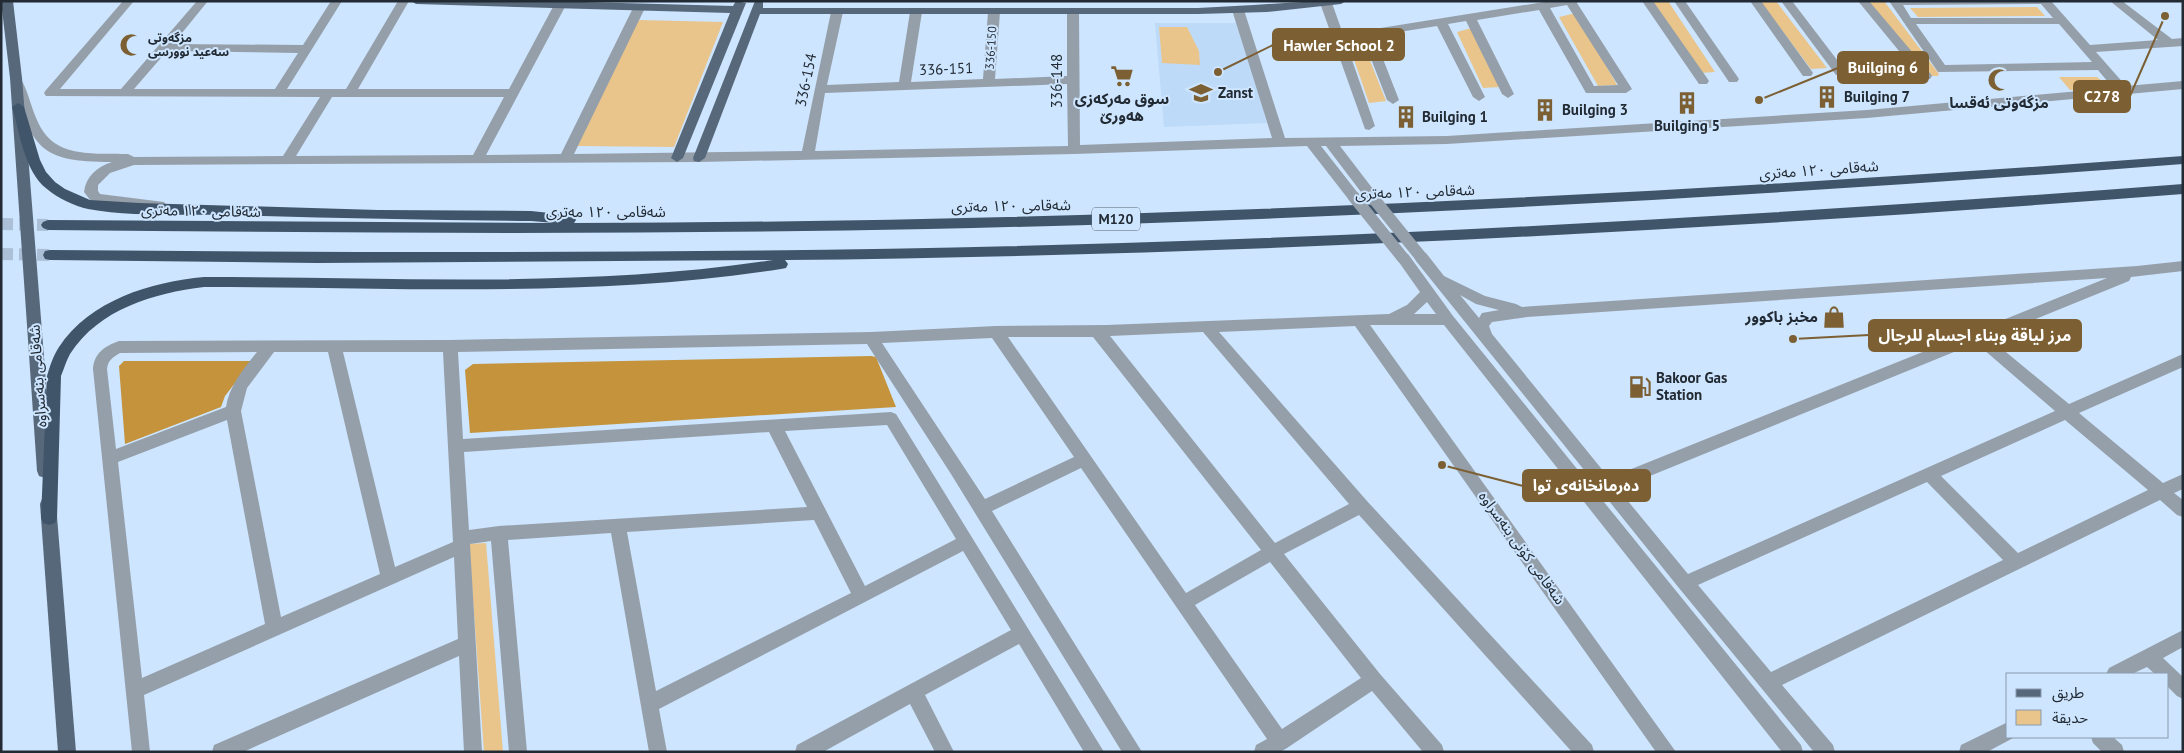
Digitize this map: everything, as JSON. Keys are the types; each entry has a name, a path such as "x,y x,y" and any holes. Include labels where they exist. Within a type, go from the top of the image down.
{"highway":[{"path":"18,108 34,160 41,174 50,185 70,198 104,207 378,215 531,216 593,222 647,224 928,224"},
{"name":"شەقامی ١٢٠ مەتری","path":"48,225 521,229 928,224 1249,215 1633,198 1954,178 2183,160"},
{"name":"M120","path":"50,255 587,259 1121,249 1472,236 1867,213 2183,189"},
{"path":"49,518 54,376 59,361 70,343 91,323 121,304 144,293 178,284 204,282 528,284 626,282 725,274 827,256"}],"main road":[{"path":"416,1 639,8 739,6 677,158"},
{"path":"699,158 758,6 838,12 1073,13 1238,10 1341,1"},
{"name":"شەقامی بنەسراوە","path":"10,5 67,752"}],"street":[{"path":"129,1 50,93 512,93"},
{"path":"124,93 203,1"},
{"path":"278,94 337,1"},
{"path":"350,93 404,1"},
{"path":"1338,38 1367,34 1550,4 1572,1 1626,89 1590,90 1550,4"},
{"path":"1647,1 1703,81"},
{"path":"1679,1 1733,79"},
{"path":"1755,1 1807,72"},
{"path":"1786,1 1840,72"},
{"path":"1863,1 1926,76"},
{"path":"1894,2 2041,1"},
{"path":"2045,1 2123,91"},
{"path":"2115,1 2169,43"},
{"path":"1894,2 1942,68 2102,66"},
{"path":"1326,3 1369,126"},
{"path":"477,159 560,5"},
{"path":"565,159 639,8"},
{"path":"1238,10 1280,142"},
{"name":"336-154","path":"808,156 820,89 838,12"},
{"path":"904,86 916,12"},
{"name":"336-150","path":"988,84 994,12"},
{"name":"336-148","path":"1073,13 1074,150"},
{"path":"1470,17 1508,94"},
{"path":"1908,20 2062,21"},
{"path":"1442,22 1479,97"},
{"path":"1367,34 1393,100"},
{"path":"2086,49 2183,42"},
{"path":"164,47 307,49"},
{"path":"16,78 37,133 43,142 61,152 86,156 197,160"},
{"name":"336-151","path":"820,89 1074,80"},
{"path":"217,210 96,198 91,192 93,181 114,165 134,161 699,158 1074,150 1280,142 1331,143 1446,140 1866,114 2183,85"},
{"path":"287,160 328,94"},
{"path":"1311,142 1403,258 1448,320 1794,752"},
{"path":"1331,143 1369,193 1685,582 1826,752"},
{"path":"1485,335 1482,326 1487,317 1527,312 2137,271 2183,266"},
{"path":"1608,486 2137,271"},
{"path":"1436,275 1481,300 1527,312"},
{"path":"1386,319 1412,309 1428,292"},
{"path":"141,752 100,369 103,358 108,352 125,346 450,346 871,338 1386,319 1448,320"},
{"name":"شەقامی کۆنی بنەسراوە","path":"1359,321 1668,752"},
{"path":"1206,326 1362,506 1585,752"},
{"path":"1097,331 1374,680 1435,752"},
{"path":"996,332 1280,742"},
{"path":"1976,335 2183,510"},
{"path":"871,338 982,508 1133,752"},
{"path":"450,346 472,752"},
{"path":"270,347 238,390 233,411 275,628"},
{"path":"334,347 389,578"},
{"path":"1685,582 2183,360"},
{"path":"110,458 233,411"},
{"path":"456,446 891,418 1095,752"},
{"path":"774,426 862,596"},
{"path":"982,508 1084,459"},
{"path":"1929,474 2016,562"},
{"path":"1768,683 2183,481"},
{"path":"1184,603 1272,552 1362,506"},
{"path":"134,690 389,578 461,542 499,533 819,513"},
{"path":"618,526 658,752"},
{"path":"499,533 518,752"},
{"path":"650,704 967,541"},
{"path":"1703,639 1725,630"},
{"path":"804,752 1022,633"},
{"path":"2117,673 2183,638"},
{"path":"221,752 467,644"},
{"path":"2148,656 2165,673"},
{"path":"2169,677 2183,690"},
{"path":"1263,752 1374,680"},
{"path":"914,692 945,752"},
{"path":"1975,750 2006,732"},
{"path":"2101,738 2114,752"}],"shaded area":[{"path":"1155,23 1236,23 1267,123 1164,127"},
{"path":"876,357 896,407 470,433 465,370 473,364"},
{"path":"124,361 252,361 225,396 221,407 125,444 119,366"}],"green space":[{"path":"1651,1 1668,1 1715,72 1699,73"},
{"path":"1760,1 1776,1 1827,68 1811,69"},
{"path":"1868,1 1884,1 1939,74 1938,76 1928,76"},
{"path":"2037,7 2045,16 1918,17 1910,8"},
{"path":"1576,13 1617,85 1598,86 1559,17"},
{"path":"638,20 723,22 674,147 577,146"},
{"path":"1159,27 1187,27 1199,51 1200,65 1162,63"},
{"path":"1472,28 1501,87 1483,88 1457,32"},
{"path":"1363,43 1386,101 1369,103 1349,45"},
{"path":"2059,77 2097,77 2107,85 2099,88 2070,90"},
{"path":"486,543 503,752 484,752 469,544"}],"tunnel":[{"path":"1,224 48,225"},
{"path":"1,254 50,255"}],"place":[{"name":"C278","path":"2165,16"},
{"name":"مزگەوتی سەعید نوورسی","path":"131,45"},
{"name":"Hawler School 2","path":"1218,72"},
{"name":"سوق مەرکەزی هەورێ","path":"1122,76"},
{"name":"مزگەوتی ئەقسا","path":"1999,80"},
{"name":"Zanst","path":"1201,93"},
{"name":"Builging 7","path":"1827,97"},
{"name":"Builging 6","path":"1759,100"},
{"name":"Builging 5","path":"1687,103"},
{"name":"Builging 3","path":"1545,110"},
{"name":"Builging 1","path":"1406,117"},
{"name":"مخبز باكوور","path":"1834,317"},
{"name":"مرز لياقة وبناء اجسام للرجال","path":"1793,339"},
{"name":"Bakoor Gas Station","path":"1640,387"},
{"name":"دەرمانخانەی توا","path":"1442,465"}]}
